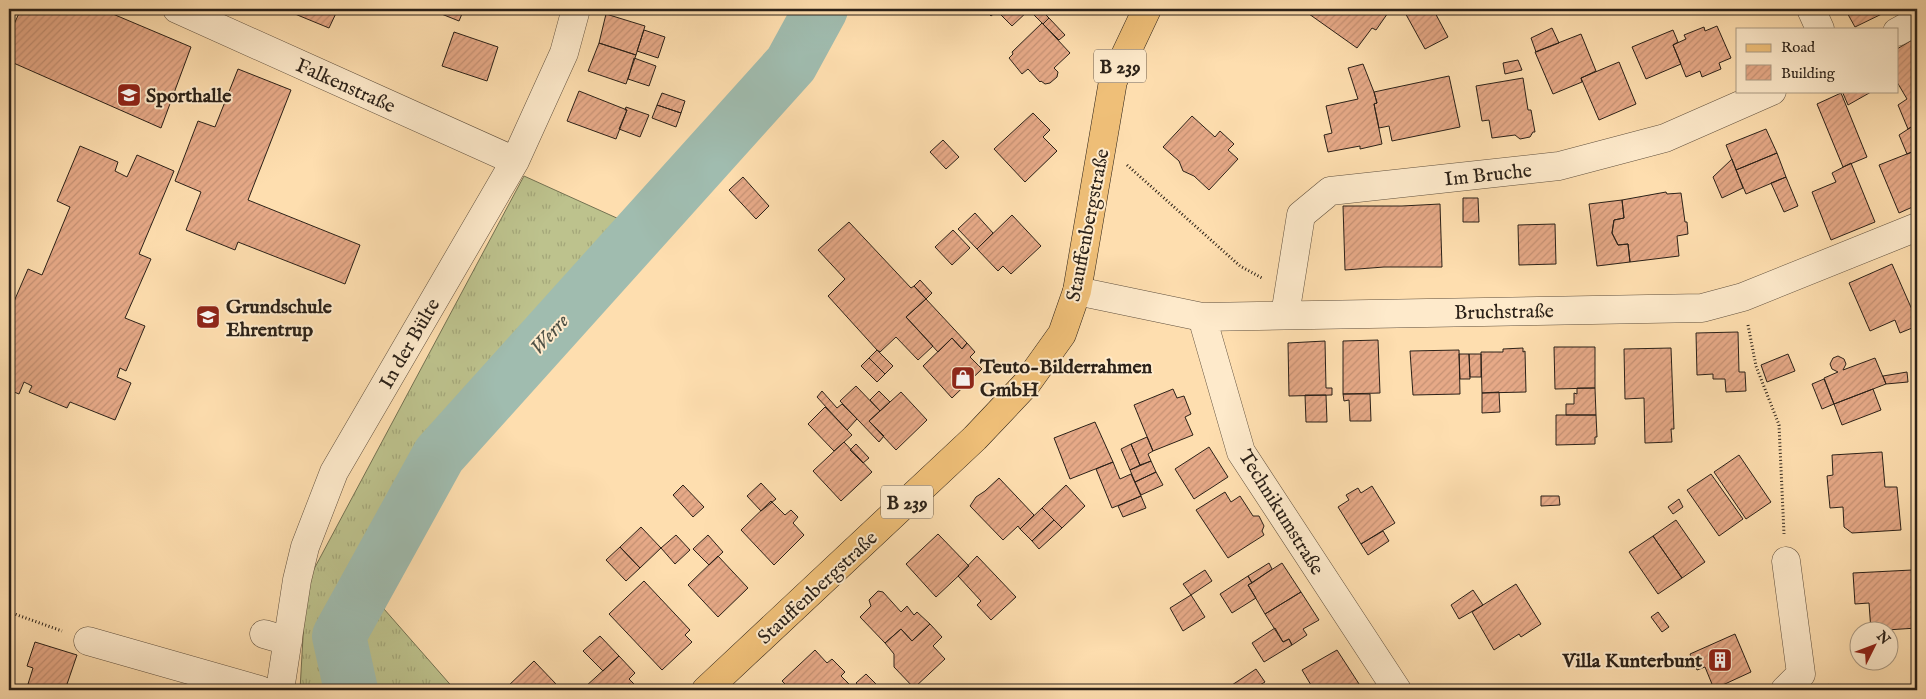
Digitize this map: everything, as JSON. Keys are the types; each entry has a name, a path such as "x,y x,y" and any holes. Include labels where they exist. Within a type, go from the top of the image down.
{"main road":[{"name":"Stauffenbergstraße","path":"719,686 975,438 1027,383 1062,334 1077,291 1113,80 1147,9"}],"street":[{"name":"Falkenstraße","path":"177,9 515,161"},
{"name":"In der Bülte","path":"280,690 276,638 297,580 305,547 334,472 515,161 564,53 576,9"},
{"path":"1811,9 1820,28"},
{"path":"1898,31 1917,21"},
{"name":"Im Bruche","path":"1287,303 1301,215 1330,191 1560,166 1665,138 1770,92"},
{"name":"Bruchstraße","path":"1077,291 1202,317 1287,303 1702,308 1743,297 1917,227"},
{"name":"Technikumstraße","path":"1202,317 1241,452 1398,690"},
{"path":"1785,690 1801,674 1786,561"},
{"path":"88,641 260,690"}],"path":[{"path":"1124,162 1240,266 1287,303"},
{"path":"1743,297 1756,366 1778,426 1786,561"},
{"path":"9,612 88,641"}],"green space":[{"path":"524,176 641,229 442,456 384,609 455,690 300,690 306,584"}],"building":[{"name":"Sporthalle","path":"21,9 101,9 191,47 161,128 9,61 9,35"},
{"path":"297,9 338,9 329,28 295,14"},
{"path":"429,9 464,9 459,21"},
{"path":"984,9 1040,9 1049,18 1043,24 1029,10 1012,26 997,11 991,16"},
{"path":"1302,9 1390,10 1376,30 1372,28 1357,48"},
{"path":"1403,9 1433,9 1448,37 1425,49"},
{"path":"1845,9 1892,9 1855,27"},
{"path":"606,14 645,26 636,55 599,43"},
{"path":"1049,18 1065,35 1059,40 1043,24"},
{"path":"1042,23 1070,53 1054,68 1058,72 1057,77 1050,83 1045,84 1040,82 1028,69 1022,74 1009,58 1013,54 1012,52"},
{"path":"1717,26 1731,58 1719,63 1721,69 1702,77 1700,71 1686,77 1673,45 1686,39 1684,35 1704,27 1705,31"},
{"path":"1552,28 1559,43 1536,52 1531,38"},
{"path":"644,30 665,37 658,58 637,51"},
{"path":"1673,30 1678,42 1673,45 1681,64 1646,79 1632,47"},
{"path":"454,32 498,47 487,81 442,66"},
{"path":"1581,34 1596,71 1581,78 1582,82 1553,94 1535,52"},
{"path":"1917,37 1917,123 1908,129 1898,105 1907,99 1898,84 1898,48"},
{"path":"599,43 636,55 626,84 588,71"},
{"path":"634,58 656,66 649,86 628,79"},
{"path":"1518,60 1522,70 1505,74 1503,63"},
{"path":"1619,62 1636,104 1599,120 1581,78"},
{"path":"1363,64 1377,103 1374,104 1382,144 1360,149 1360,146 1328,152 1324,135 1332,133 1326,106 1358,99 1348,68"},
{"path":"238,69 291,90 248,200 360,245 345,284 238,242 235,250 186,230 201,192 175,181 198,121 215,127"},
{"path":"1449,76 1460,127 1392,141 1389,126 1379,128 1374,104 1377,103 1374,92"},
{"path":"1523,78 1528,110 1531,110 1535,132 1530,137 1520,139 1515,135 1492,138 1489,120 1482,121 1476,86"},
{"path":"579,91 627,110 616,139 567,121"},
{"path":"1842,92 1871,92 1848,105"},
{"path":"662,93 685,101 681,113 657,105"},
{"path":"1841,93 1867,157 1843,167 1817,104"},
{"path":"657,105 681,113 676,127 652,118"},
{"path":"626,107 649,115 640,137 619,129 627,110 625,110"},
{"path":"1033,113 1050,130 1043,137 1057,151 1025,182 994,149"},
{"path":"1192,116 1215,137 1220,131 1234,144 1228,150 1238,159 1209,190 1194,176 1183,171 1179,161 1163,147"},
{"path":"1916,124 1917,150 1907,154 1899,135"},
{"path":"1766,129 1777,153 1736,170 1726,145"},
{"path":"943,140 959,157 946,169 930,152"},
{"path":"80,146 118,162 115,171 127,177 137,155 174,171 139,254 151,259 125,318 145,326 126,371 120,368 117,377 131,383 115,420 70,402 67,408 29,392 32,386 24,382 19,394 9,390 9,313 28,269 42,275 70,207 57,201"},
{"path":"1917,150 1917,205 1899,213 1879,165"},
{"path":"1777,153 1786,177 1746,194 1736,170"},
{"path":"1732,159 1743,188 1722,198 1713,177"},
{"path":"1851,163 1875,222 1831,240 1812,192 1836,182 1832,173"},
{"path":"743,177 769,206 756,219 729,190"},
{"path":"1786,177 1798,206 1784,212 1771,183"},
{"path":"1666,192 1667,194 1681,193 1685,222 1687,222 1688,234 1677,236 1679,256 1630,262 1628,244 1618,245 1612,233 1614,220 1624,218 1622,200"},
{"path":"1463,198 1478,198 1479,222 1463,222"},
{"path":"1622,200 1624,218 1614,220 1612,233 1618,245 1628,244 1630,262 1597,266 1589,204"},
{"path":"1440,204 1442,267 1384,267 1345,270 1343,206"},
{"path":"975,213 993,233 977,249 958,229"},
{"path":"1012,215 1041,246 1011,274 1003,266 998,271 977,249"},
{"path":"849,222 911,288 914,286 926,299 906,317 933,346 918,360 896,337 880,352 877,350 828,296 845,279 818,250"},
{"path":"1555,224 1556,264 1519,265 1518,225"},
{"path":"953,230 970,248 952,265 935,247"},
{"path":"1892,264 1917,321 1917,326 1900,333 1895,320 1870,331 1849,283"},
{"path":"920,280 932,293 926,299 914,286"},
{"path":"926,299 967,343 962,349 952,338 938,352 906,317"},
{"path":"1738,332 1739,372 1745,372 1746,391 1726,392 1725,379 1713,379 1713,374 1697,375 1696,333"},
{"path":"952,338 962,349 967,343 975,352 970,357 982,369 952,398 923,366"},
{"path":"1378,340 1380,393 1343,394 1343,341"},
{"path":"1325,341 1326,388 1332,388 1332,395 1289,396 1288,343"},
{"path":"1554,347 1595,347 1595,388 1555,389"},
{"path":"1523,348 1523,352 1525,351 1526,392 1482,393 1481,352 1503,352 1503,349"},
{"path":"1671,348 1674,429 1671,429 1672,442 1645,443 1644,398 1625,399 1624,349"},
{"path":"877,350 893,366 885,374 869,358"},
{"path":"1459,350 1460,394 1413,395 1410,351"},
{"path":"1459,354 1469,354 1470,379 1460,379"},
{"path":"1469,354 1481,354 1481,377 1470,377"},
{"path":"1788,354 1795,371 1767,382 1761,365"},
{"path":"1838,356 1844,359 1846,364 1843,370 1875,358 1886,384 1834,404 1824,378 1838,372 1832,369 1830,364 1833,358"},
{"path":"869,358 885,374 877,382 861,366"},
{"path":"1907,372 1908,382 1886,384 1883,376"},
{"path":"1824,379 1834,404 1822,409 1812,384"},
{"path":"856,386 880,411 869,421 884,436 879,442 840,401"},
{"path":"1577,388 1595,388 1596,415 1566,415 1566,404 1574,404 1574,393 1577,394"},
{"path":"1173,389 1177,398 1184,396 1191,414 1185,417 1193,435 1153,451 1134,405"},
{"path":"1873,389 1881,410 1842,425 1834,404"},
{"path":"822,391 837,408 842,404 857,419 847,430 817,397"},
{"path":"879,391 890,402 880,411 870,400"},
{"path":"901,392 927,420 896,450 869,421"},
{"path":"1499,392 1500,412 1482,413 1482,393"},
{"path":"1343,394 1370,394 1371,421 1350,421 1349,400 1344,401"},
{"path":"1305,395 1326,395 1327,422 1306,422"},
{"path":"825,407 852,435 834,451 808,424"},
{"path":"1556,415 1596,415 1597,437 1595,437 1595,444 1556,445"},
{"path":"1095,422 1113,462 1070,479 1054,438"},
{"path":"1147,437 1153,451 1148,454 1151,461 1140,465 1131,444"},
{"path":"844,442 872,472 841,501 813,471"},
{"path":"856,444 869,458 863,463 850,450"},
{"path":"1131,444 1140,465 1130,470 1121,449"},
{"path":"1209,447 1228,477 1194,499 1175,469"},
{"path":"1882,452 1885,487 1897,487 1901,530 1852,533 1844,527 1843,507 1830,508 1827,476 1833,475 1832,455"},
{"path":"1739,455 1771,502 1746,519 1714,472"},
{"path":"1151,461 1156,472 1135,482 1130,470"},
{"path":"1113,462 1120,479 1131,474 1141,496 1112,508 1096,469"},
{"path":"1156,472 1163,485 1141,495 1135,482"},
{"path":"1711,474 1743,519 1719,536 1687,490"},
{"path":"999,478 1034,515 1020,529 1018,526 1003,540 970,506 976,497"},
{"path":"761,483 776,499 761,511 747,496"},
{"path":"683,485 704,507 693,517 673,495"},
{"path":"1066,485 1085,506 1062,528 1042,508"},
{"path":"1372,486 1395,523 1361,544 1338,507 1349,500 1346,495 1358,488 1361,493"},
{"path":"1225,492 1231,502 1240,496 1253,516 1259,516 1264,526 1262,531 1264,535 1228,558 1196,510"},
{"path":"1141,496 1146,508 1123,517 1118,506"},
{"path":"1541,496 1559,496 1560,505 1541,506"},
{"path":"1679,499 1683,507 1673,514 1668,507"},
{"path":"771,501 785,515 791,510 798,517 793,523 804,535 774,565 741,530"},
{"path":"1042,508 1054,520 1032,541 1020,529"},
{"path":"1054,520 1062,528 1039,549 1032,541"},
{"path":"1676,520 1705,562 1682,578 1653,536"},
{"path":"641,527 661,548 640,568 620,547"},
{"path":"1383,531 1389,541 1368,555 1361,544"},
{"path":"938,534 969,566 936,597 906,564"},
{"path":"676,535 690,550 675,564 661,548"},
{"path":"708,535 723,552 709,565 693,549"},
{"path":"1653,536 1682,578 1658,594 1629,552"},
{"path":"620,547 640,568 626,581 606,560"},
{"path":"718,556 748,588 718,617 688,585"},
{"path":"977,556 1016,597 991,620 977,605 981,601 958,576"},
{"path":"1269,563 1272,569 1252,583 1248,576"},
{"path":"1282,563 1301,592 1265,614 1248,585"},
{"path":"1205,570 1212,581 1191,595 1183,584"},
{"path":"1912,570 1914,600 1917,599 1917,628 1898,629 1898,622 1870,622 1869,603 1855,604 1853,573"},
{"path":"1248,576 1252,583 1248,585 1256,598 1232,613 1220,594"},
{"path":"644,581 690,630 685,635 692,642 662,670 609,614"},
{"path":"1516,584 1541,624 1521,637 1519,634 1494,650 1472,612"},
{"path":"1473,590 1483,605 1459,619 1451,605"},
{"path":"878,591 883,592 901,612 907,606 914,615 917,612 930,624 912,641 901,629 885,643 860,617 871,606 869,600"},
{"path":"1301,592 1319,620 1303,629 1307,635 1292,645 1289,639 1283,642 1265,614"},
{"path":"1191,595 1205,617 1183,631 1170,608"},
{"path":"1658,612 1669,627 1662,632 1651,617"},
{"path":"930,624 942,637 933,646 945,659 914,688 894,667 894,654 885,643 901,629 912,641"},
{"path":"1275,628 1283,642 1289,639 1292,645 1264,662 1252,643"},
{"name":"Villa Kunterbunt","path":"1735,634 1751,672 1714,689 1705,667 1697,670 1690,654"},
{"path":"600,636 619,656 603,671 583,651"},
{"path":"35,642 77,655 65,690 47,690 28,684 33,668 27,666"},
{"path":"815,650 827,663 832,659 845,672 841,676 855,690 791,690 782,681"},
{"path":"1337,650 1361,687 1356,690 1314,690 1302,670"},
{"path":"619,656 635,673 629,679 640,690 588,690 585,687"},
{"path":"534,661 556,684 550,690 504,690"},
{"path":"1256,669 1265,682 1251,690 1236,690 1232,685"},
{"path":"866,674 882,690 863,690 856,683"}],"waterway":[{"name":"Werre","path":"351,690 339,636 439,455 791,64 821,9"}],"place":[{"name":"Sporthalle","path":"129,95"},
{"name":"Grundschule Ehrentrup","path":"208,317"},
{"name":"Teuto-Bilderrahmen GmbH","path":"963,378"},
{"name":"Villa Kunterbunt","path":"1720,660"}]}
